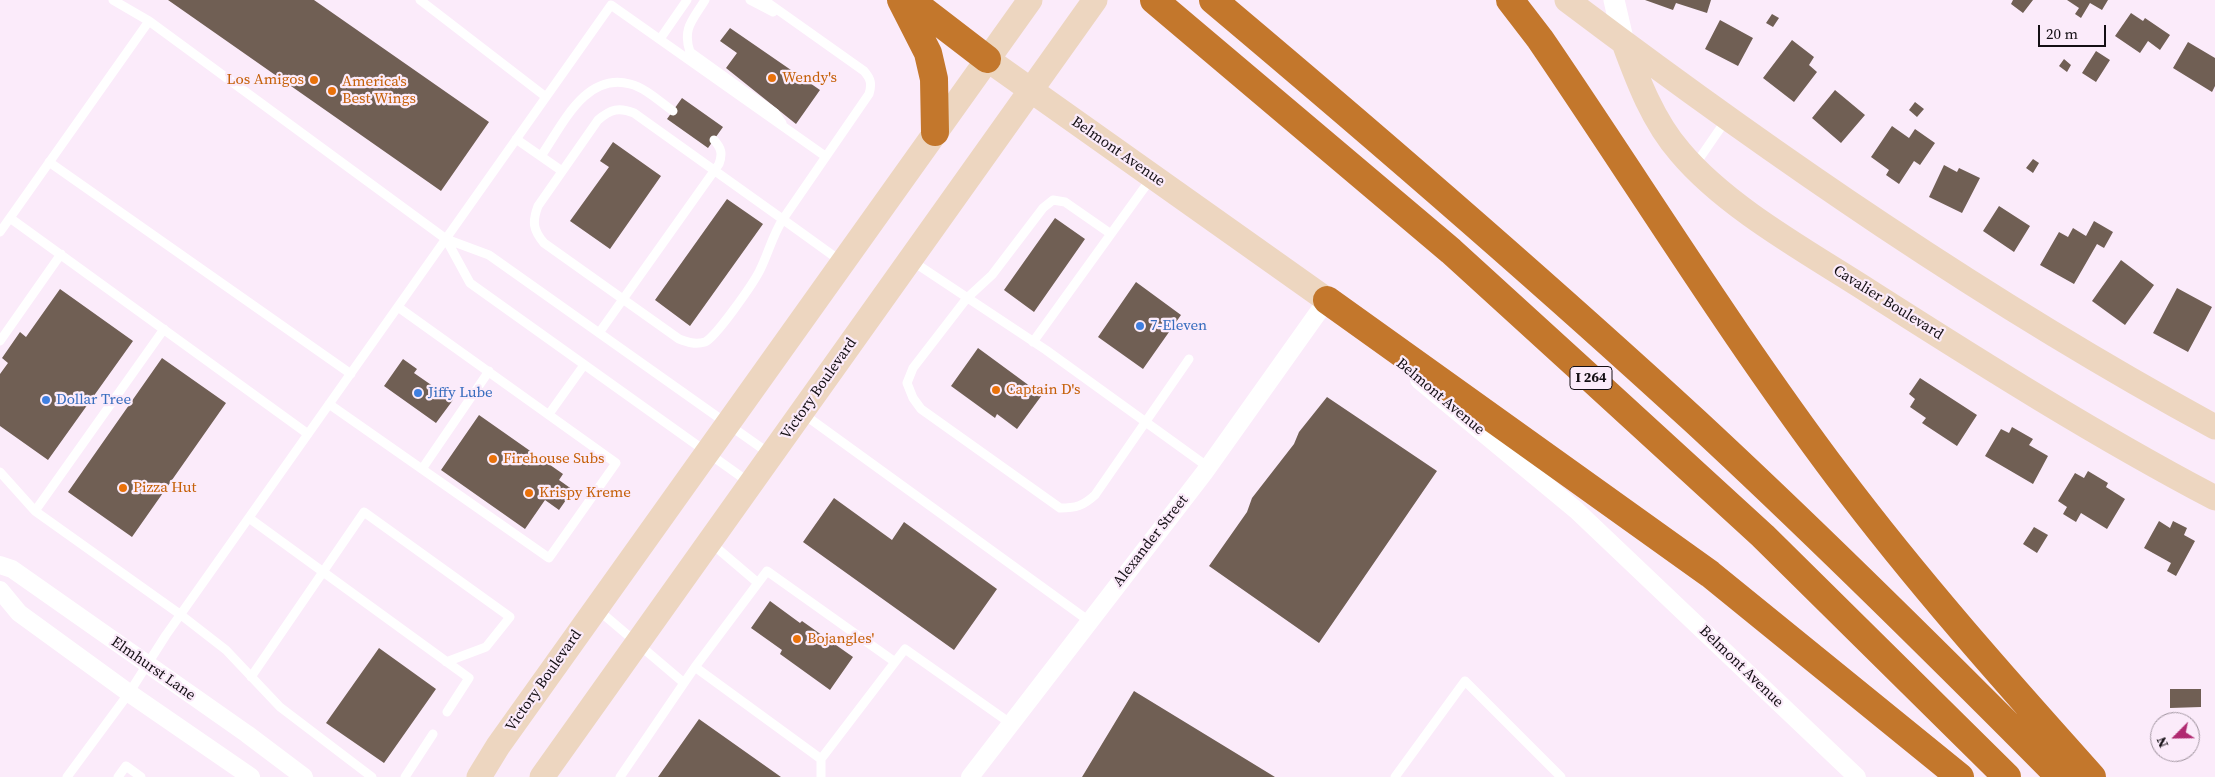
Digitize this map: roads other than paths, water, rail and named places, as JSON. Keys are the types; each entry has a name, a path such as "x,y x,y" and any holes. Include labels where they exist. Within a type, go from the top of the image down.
{"highway":[{"path":"901,0 928,53 934,79 935,132"},
{"path":"910,0 987,59"},
{"name":"I 264","path":"1154,0 1451,251 1572,361 1763,536 2007,777"},
{"name":"I 264","path":"1213,0 1406,164 1697,423 1858,577 2060,777"},
{"path":"1510,0 1545,47 1734,331 1837,475 1918,578 2092,777"},
{"path":"1327,300 1710,574 1960,777"}],"main road":[{"name":"Victory Boulevard","path":"479,777 498,746 1030,0"},
{"name":"Victory Boulevard","path":"542,777 1094,0"},
{"path":"1567,0 1821,184 1969,283 2163,399 2215,427"},
{"name":"Cavalier Boulevard","path":"1624,43 1642,91 1678,150 1709,183 1777,232 2019,386 2215,498"},
{"name":"Belmont Avenue","path":"987,59 1327,300"}],"street":[{"path":"1614,0 1624,43"},
{"name":"Alexander Street","path":"970,777 1208,467 1327,300"},
{"name":"Belmont Avenue","path":"1327,300 1433,392 1576,510 1857,777"},
{"name":"Elmhurst Lane","path":"0,564 12,569 247,734 304,777"},
{"path":"0,590 19,613 129,693 251,777"}],"lane":[{"path":"113,0 149,21 446,239 489,256 772,455"},
{"path":"420,0 546,97"},
{"path":"660,39 687,0"},
{"path":"706,0 687,28 686,40 690,52 775,113 785,128"},
{"path":"750,0 800,25"},
{"path":"764,0 864,71 870,78 871,86 869,94 825,156 783,219 774,233 758,273 716,332 705,342 692,344 679,339 544,243 535,232 533,219 538,206 598,120 609,111 622,109 634,113 715,170 783,219 842,262"},
{"path":"67,777 129,693 181,615 611,5 825,156"},
{"path":"0,232 149,21"},
{"path":"541,156 579,102 589,91 602,84 617,82 632,84 673,111"},
{"path":"1694,167 1728,118"},
{"path":"516,139 562,171"},
{"path":"599,333 715,170 722,156 721,148 714,140"},
{"path":"49,162 350,374"},
{"path":"1033,342 1153,177"},
{"path":"1111,234 1065,202 1053,200 1043,208 992,275 967,298 913,368 908,383 912,398 921,409 1060,508 1073,508 1084,505 1094,495 1189,359"},
{"path":"10,218 308,434"},
{"path":"446,239 470,283 751,484"},
{"path":"0,341 61,254"},
{"path":"910,260 1033,342 1208,467"},
{"path":"329,404 549,558 616,463 398,307"},
{"path":"35,512 164,330"},
{"path":"549,414 584,365"},
{"path":"422,469 489,371"},
{"path":"802,413 1089,621"},
{"path":"0,472 35,512 181,615 226,650 280,707 372,777"},
{"path":"251,677 364,512 510,617 486,647 446,662"},
{"path":"249,518 469,678 447,712"},
{"path":"710,543 758,584"},
{"path":"620,777 695,667 767,571 895,662"},
{"path":"596,608 684,683"},
{"path":"821,777 821,759 905,649 1010,723"},
{"path":"695,667 821,759"},
{"path":"1395,777 1465,682 1561,777"},
{"path":"405,777 433,734"},
{"path":"118,777 126,766 141,777"}],"place":[{"name":"Wendy's","path":"772,78"},
{"name":"Los Amigos","path":"314,80"},
{"name":"America's Best Wings","path":"332,91"},
{"name":"7-Eleven","path":"1140,326"},
{"name":"Captain D's","path":"996,390"},
{"name":"Jiffy Lube","path":"418,393"},
{"name":"Dollar Tree","path":"46,400"},
{"name":"Firehouse Subs","path":"493,459"},
{"name":"Pizza Hut","path":"123,488"},
{"name":"Krispy Kreme","path":"529,493"},
{"name":"Bojangles'","path":"797,639"}]}
